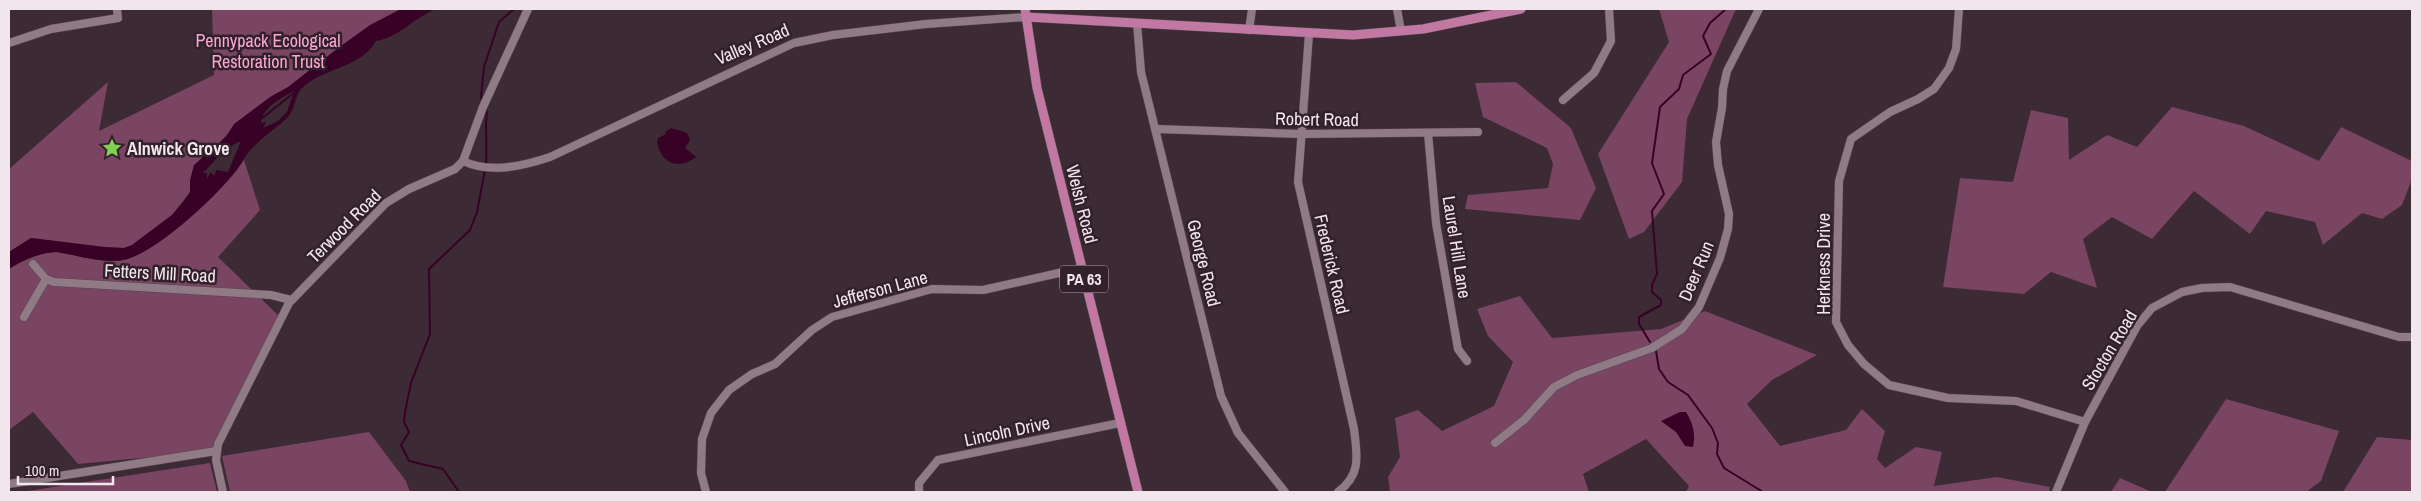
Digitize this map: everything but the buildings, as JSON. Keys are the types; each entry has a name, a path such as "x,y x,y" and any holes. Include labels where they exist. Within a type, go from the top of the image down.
{"main road":[{"name":"Valley Road","path":"1025,13 1137,23 1354,35 1450,24 1502,11 1521,9"},
{"name":"Welsh Road","path":"1025,13 1037,88 1138,492"}],"street":[{"path":"9,43 51,29 118,18 117,9"},
{"path":"463,161 483,107 528,9"},
{"path":"1250,30 1252,9"},
{"path":"1397,9 1401,31"},
{"path":"1563,100 1594,72 1611,40 1609,9"},
{"name":"Deer Run","path":"1496,443 1524,420 1554,387 1571,377 1652,348 1682,329 1699,307 1720,258 1728,229 1729,214 1718,165 1716,142 1723,89 1727,71 1759,9"},
{"name":"Herkness Drive","path":"1959,9 1956,50 1948,68 1934,89 1918,100 1890,112 1851,139 1839,181 1836,322 1864,364 1889,385 1948,398 2016,401 2085,422"},
{"name":"Valley Road","path":"463,161 480,167 493,167 524,165 550,157 794,42 832,35 1025,13"},
{"name":"George Road","path":"1137,23 1141,72 1221,396 1238,433 1285,492"},
{"name":"Frederick Road","path":"1309,34 1298,182 1354,429 1358,464 1348,485 1338,492"},
{"name":"Robert Road","path":"1156,129 1301,134 1478,132"},
{"name":"Laurel Hill Lane","path":"1428,133 1436,223 1458,349 1467,362"},
{"name":"Terwood Road","path":"216,451 222,434 291,300 386,203 409,189 455,169 463,161"},
{"path":"24,317 46,279 33,264"},
{"name":"Jefferson Lane","path":"706,492 701,473 702,439 711,413 729,390 752,374 775,364 812,330 832,317 932,289 983,290 1081,268"},
{"name":"Fetters Mill Road","path":"46,279 54,282 279,295 291,300"},
{"name":"Stocton Road","path":"2056,492 2085,422 2137,326 2152,308 2182,292 2202,288 2230,287 2399,337 2412,337"},
{"name":"Lincoln Drive","path":"919,492 919,483 938,460 1120,423"},
{"path":"9,484 216,451 223,492"}],"green space":[{"name":"Pennypack Ecological Restoration Trust","path":"212,9 401,9 377,22 230,131 215,148 204,156 190,180 190,192 172,215 132,245 124,248 104,247 31,238 9,252 9,169 108,82 99,131 214,75"},
{"path":"1659,9 1736,9 1687,119 1682,182 1644,232 1629,239 1598,154 1669,42"},
{"path":"1516,82 1571,128 1596,188 1580,220 1465,209 1468,195 1548,188 1553,164 1547,148 1483,117 1475,83"},
{"path":"2172,107 2244,126 2319,161 2341,127 2412,161 2412,179 2402,205 2382,219 2362,213 2323,245 2315,222 2266,211 2250,234 2194,191 2152,239 2112,217 2083,239 2097,288 2051,272 2024,294 1943,287 1960,178 2013,182 2031,110 2068,118 2069,160 2107,135 2137,147"},
{"path":"244,160 260,210 218,257 281,318 216,451 78,464 33,412 9,430 9,269 31,258 56,252 112,261 121,261 142,253 192,216 223,186"},
{"path":"1520,296 1552,338 1661,329 1705,311 1817,355 1772,380 1747,404 1780,446 1846,430 1862,409 1885,431 1877,459 1885,468 1916,447 1942,452 1934,486 1997,477 2050,487 2049,492 1686,492 1689,486 1646,439 1583,474 1589,492 1390,492 1388,477 1400,457 1395,418 1418,410 1442,431 1494,406 1513,362 1488,336 1477,309"},
{"path":"2226,399 2339,431 2321,481 2306,492 2165,492"},
{"path":"369,432 406,481 410,492 230,492 222,456"},
{"path":"2377,437 2412,440 2412,492 2343,492"},
{"path":"210,463 217,492 21,492"},
{"path":"2120,478 2152,492 2111,492"}],"shaded area":[{"path":"401,9 436,9 392,36 376,41 369,50 351,63 320,76 301,89 287,118 252,148 237,170 214,195 185,222 154,246 119,261 101,260 56,252 43,254 9,269 9,252 31,238 104,247 124,248 132,245 172,215 184,201 190,192 190,180 194,165 226,137 234,124 270,97 288,87 370,25","holes":["294,91 287,112 278,121 263,128 266,122 261,123 265,112 278,100","241,141 228,172 216,170 215,175 211,172 207,179 207,173 203,173 225,151"]},
{"path":"671,128 687,133 690,140 685,148 696,157 683,164 671,163 666,160 657,142 658,138 666,134 665,132"},
{"path":"1680,412 1686,412 1692,425 1694,434 1693,447 1685,446 1676,432 1661,421"}],"waterway":[{"path":"483,102 481,97 484,67 499,22 514,9"},
{"path":"1650,342 1639,324 1639,317 1661,305 1661,300 1652,292 1652,285 1657,274 1652,211 1664,194 1652,163 1660,107 1679,89 1683,75 1711,54 1703,36 1710,23 1726,9"},
{"path":"261,119 295,92"},
{"path":"486,108 486,165"},
{"path":"459,492 443,469 409,461 401,445 409,432 404,422 411,383 430,334 429,269 470,230 477,212 485,170"},
{"path":"1656,351 1659,369 1668,382 1688,395 1712,428 1718,443 1717,454 1724,468 1763,492"}],"place":[{"name":"Alnwick Grove","path":"112,148"}]}
